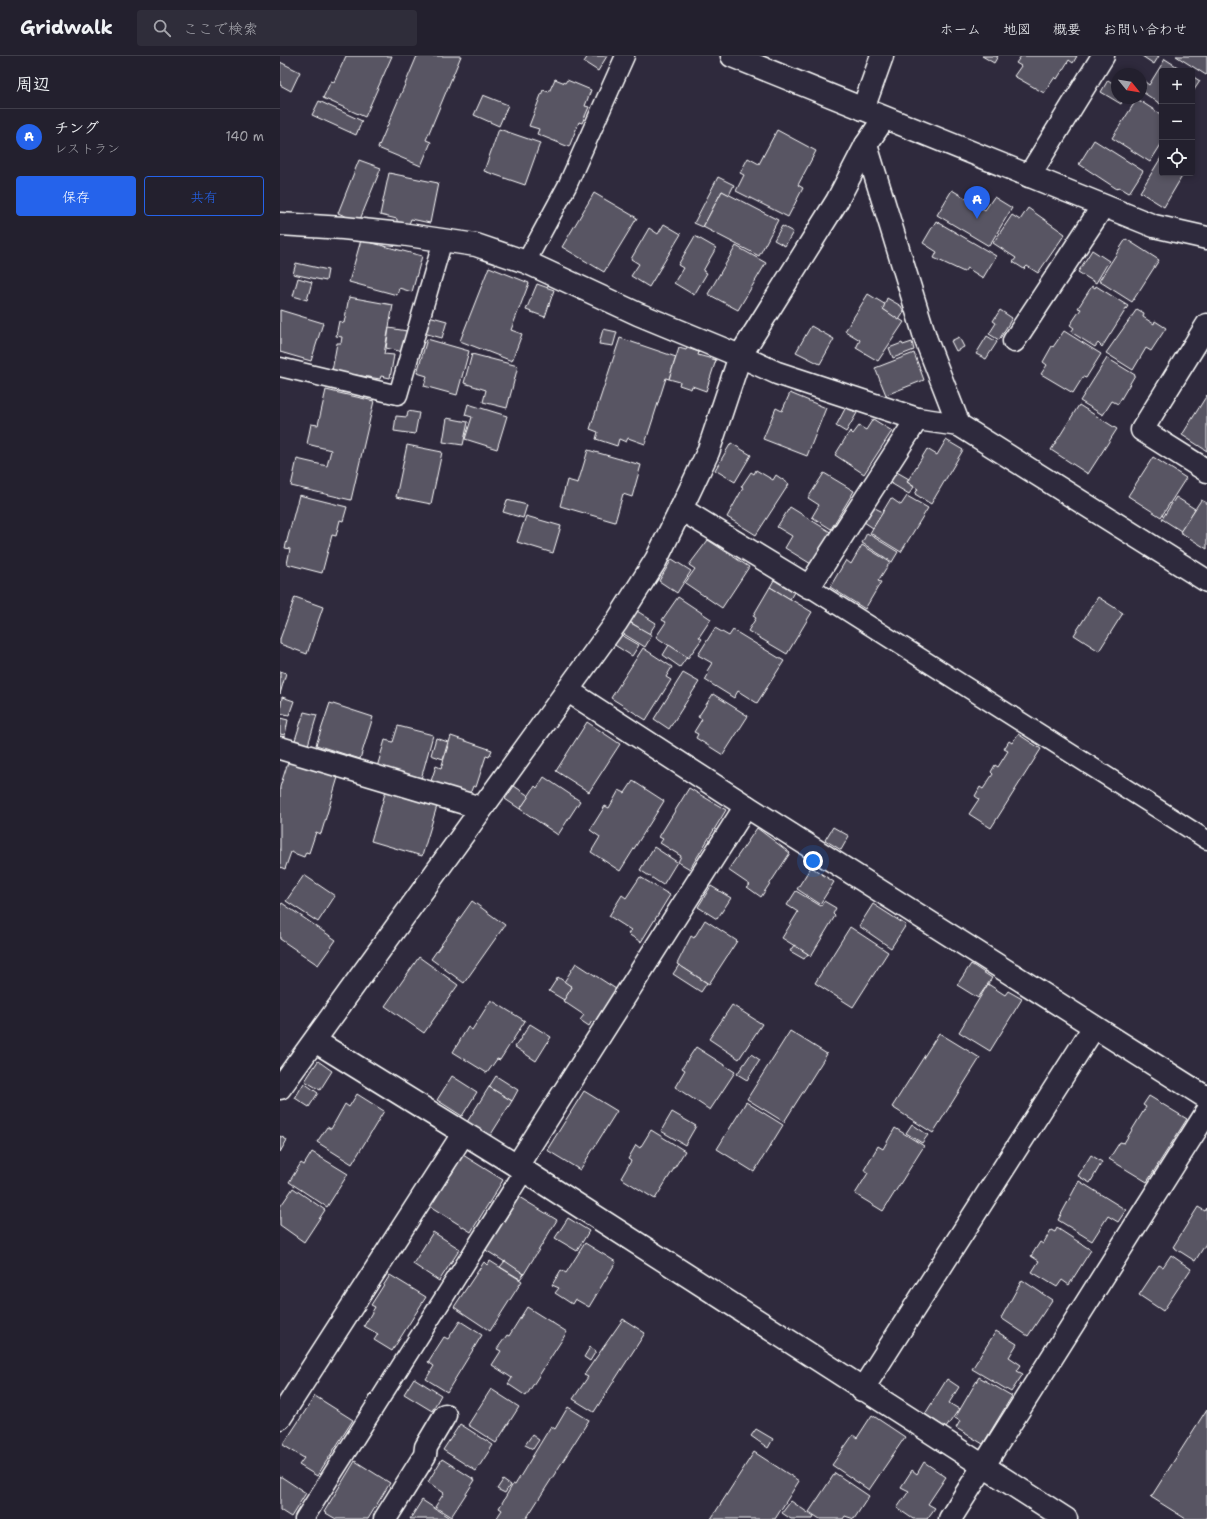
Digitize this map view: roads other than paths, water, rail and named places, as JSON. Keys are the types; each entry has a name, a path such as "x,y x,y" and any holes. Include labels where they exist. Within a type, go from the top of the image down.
{"street":[{"path":"732,56 1154,226 1207,238"},
{"path":"863,109 882,56"},
{"path":"1029,176 1103,56"},
{"path":"280,1088 624,610 656,560 682,509 708,452 740,356 837,202 866,145 884,118"},
{"path":"866,145 926,340 959,424"},
{"path":"1014,341 1103,206"},
{"path":"280,225 350,228 476,245 526,262 638,314 777,373 917,419 959,424 1207,581"},
{"path":"1207,325 1142,430 1207,471"},
{"path":"682,509 809,587 917,419"},
{"path":"566,690 746,806 1207,1098"},
{"path":"280,748 481,808"},
{"path":"520,1169 746,806"},
{"path":"862,1390 1094,1027"},
{"path":"315,1041 520,1169 862,1390 1066,1519"},
{"path":"950,1519 1207,1112"},
{"path":"280,1418 463,1134"},
{"path":"385,1519 425,1455 426,1447 445,1415"}],"lane":[{"path":"526,262 567,186 626,56"},
{"path":"280,367 398,394 443,240"},
{"path":"809,587 1207,840"},
{"path":"304,1519 520,1169"}],"place":[{"name":"チング","path":"977,219"}]}
